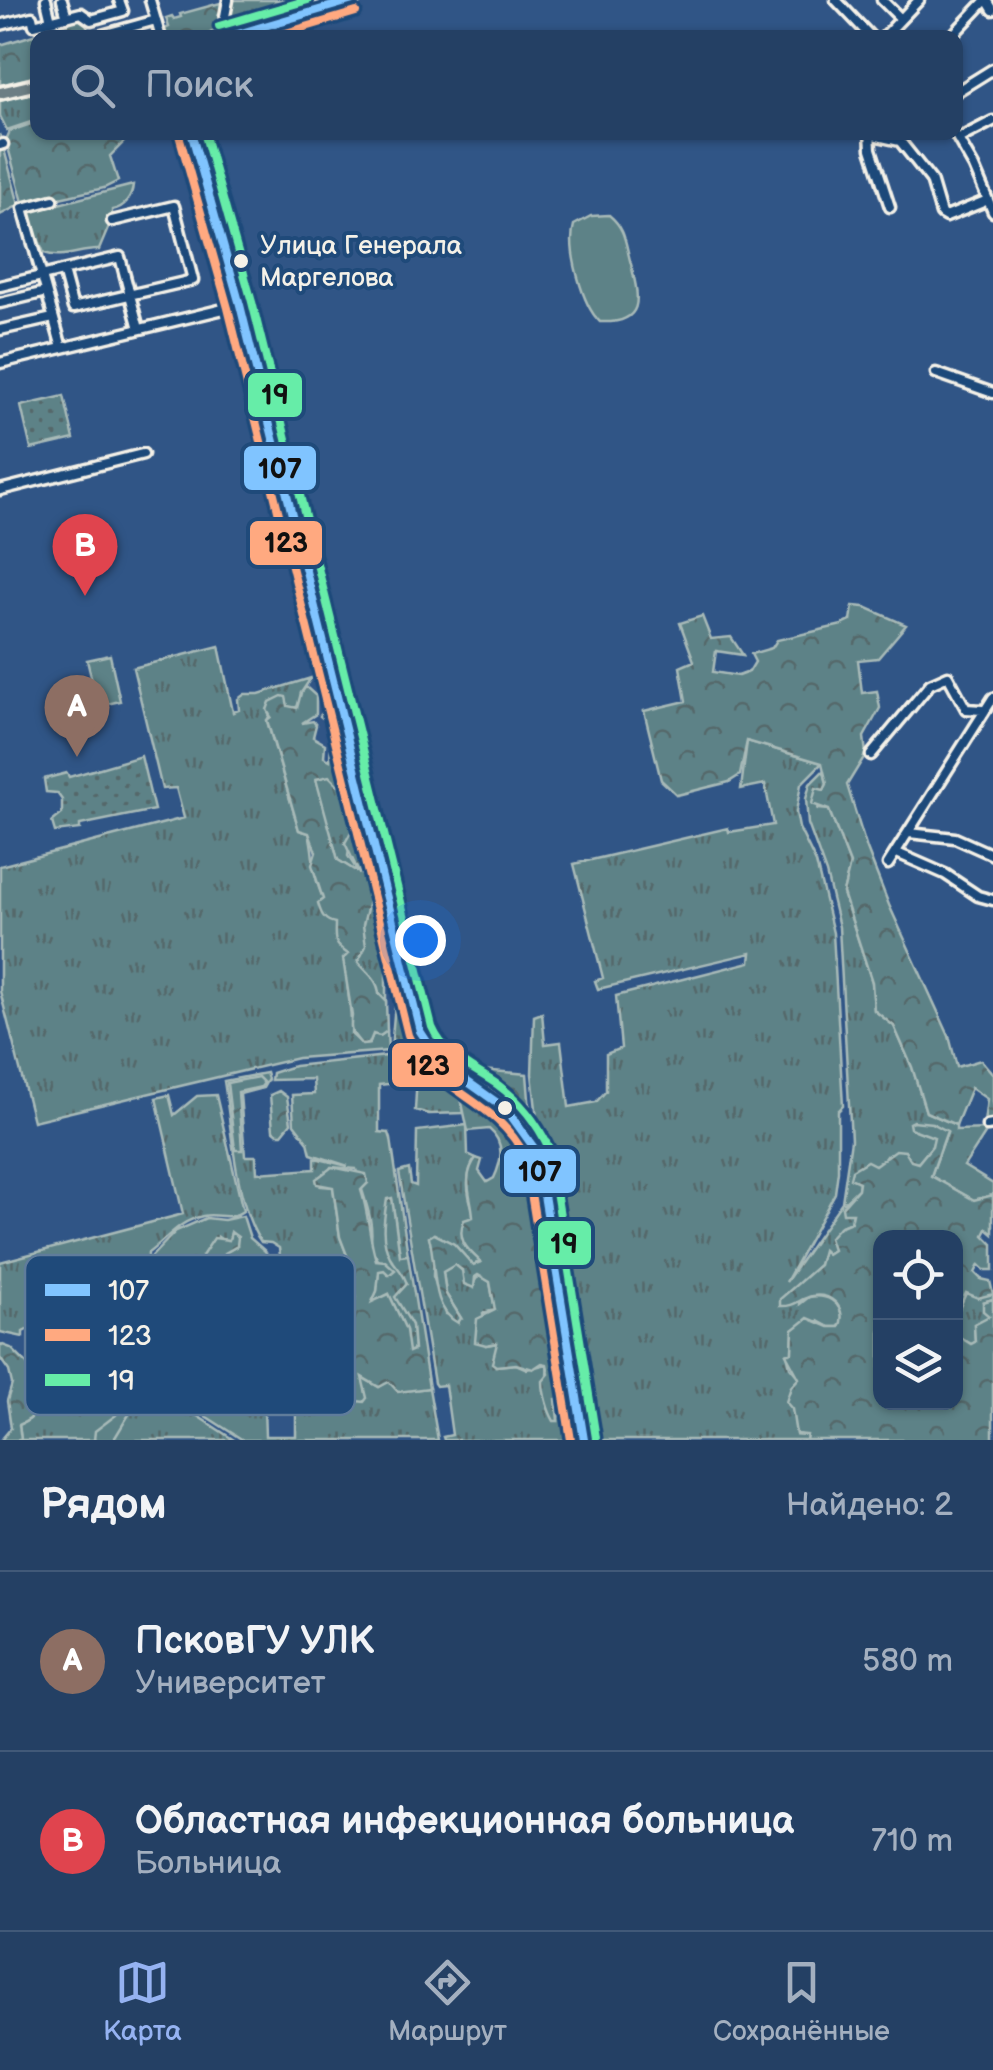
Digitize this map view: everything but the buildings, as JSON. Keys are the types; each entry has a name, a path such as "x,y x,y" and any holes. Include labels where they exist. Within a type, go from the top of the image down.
{"main road":[{"path":"249,30 353,0"},
{"path":"0,93 30,86"},
{"path":"192,140 240,305 420,1031 440,1064 492,1096 527,1132 537,1152 584,1440"}],"street":[{"path":"46,0 51,21"},
{"path":"62,0 66,17"},
{"path":"91,20 122,11 120,0"},
{"path":"150,0 159,30"},
{"path":"222,30 228,0"},
{"path":"836,0 864,30"},
{"path":"882,0 901,19"},
{"path":"891,30 919,0"},
{"path":"958,30 987,0 993,10"},
{"path":"0,25 32,16 34,25 80,13 91,20 94,30"},
{"path":"121,30 156,20"},
{"path":"963,88 993,70"},
{"path":"963,133 993,121"},
{"path":"869,140 890,207"},
{"path":"896,140 931,180 941,214 946,217 988,200"},
{"path":"958,140 993,212"},
{"path":"53,200 23,208 62,348"},
{"path":"63,270 73,308 193,280 174,206 112,222"},
{"path":"0,286 120,257 140,329"},
{"path":"0,303 46,292"},
{"path":"0,363 240,305"},
{"path":"0,330 53,318"},
{"path":"936,373 993,393"},
{"path":"0,490 143,454"},
{"path":"872,755 930,684 948,676 966,709 982,710"},
{"path":"888,864 993,698"},
{"path":"910,834 954,838 993,855"},
{"path":"897,854 993,900"}],"green space":[{"path":"231,0 315,0 235,24 229,23"},
{"path":"224,2 213,30 163,30 169,27 166,18 181,17 180,14"},
{"path":"84,15 88,30 37,30"},
{"path":"30,36 30,78 0,85 0,45"},
{"path":"30,93 30,122 7,130 0,116 0,101"},
{"path":"30,124 30,140 123,140 110,156 118,181 104,188 24,206 6,140 10,131"},
{"path":"0,134 19,205 0,215"},
{"path":"133,185 127,201 112,210 99,250 44,253 27,212"},
{"path":"609,215 624,237 637,298 632,313 625,319 600,322 582,290 572,235 574,225 591,216"},
{"path":"64,396 74,439 31,449 21,406"},
{"path":"853,606 865,607 906,625 878,658 858,660 862,693 877,691 880,708 864,737 866,754 847,785 867,849 949,1036 957,1067 981,1060 993,1074 993,1124 984,1123 987,1099 971,1088 956,1125 926,1112 894,1026 874,1010 872,982 843,893 850,864 829,810 812,804 816,788 824,790 827,784 822,763 747,741 740,775 729,782 677,795 661,780 644,711 686,701 680,667 694,661 680,623 702,616 711,639 731,637 743,655 716,651 713,672 738,676 749,672 755,662 751,654 772,648 777,640 851,621"},
{"path":"219,646 233,712 239,710 238,699 245,694 259,694 311,678 301,693 300,706 270,714 267,721 299,830 309,833 319,888 348,954 351,1034 363,1045 369,1044 373,1034 380,1036 387,1031 388,1051 298,1058 33,1121 0,991 0,866 184,818 176,788 162,789 133,668"},
{"path":"110,655 120,701 98,706 87,660"},
{"path":"306,687 316,696 316,714 302,723 313,721 313,737 325,744 324,757 330,760 331,738 326,721 320,716 327,705 345,777 338,785 329,776 316,779 338,860 359,873 345,843 353,828 357,830 372,888 363,925 366,946 358,962 386,1001 387,1031 380,1036 373,1034 369,1044 362,1045 352,1032 343,959 348,954 336,940 335,923 326,919 319,907 323,899 312,865 316,852 309,833 299,830 267,720 271,717 267,710 270,702 282,696 288,706 297,708"},
{"path":"747,741 822,763 801,784 796,812 799,828 816,863 833,933 843,1106 838,1111 835,1193 786,1282 842,1202 851,1140 839,927 826,873 808,824 806,799 810,784 824,770 827,784 818,809 829,810 850,864 843,893 872,982 874,1010 894,1026 926,1112 956,1125 956,1130 988,1129 964,1166 993,1184 993,1195 974,1200 931,1176 947,1132 911,1128 935,1137 918,1163 886,1156 882,1163 855,1179 858,1189 844,1202 853,1212 851,1222 839,1227 833,1250 827,1254 824,1251 819,1265 802,1280 800,1304 809,1297 827,1298 839,1308 843,1320 839,1327 818,1321 793,1330 792,1352 787,1354 790,1367 799,1378 791,1387 796,1434 808,1435 806,1440 589,1440 539,1135 532,1074 534,1016 542,1013 545,1044 561,1042 569,1107 596,1102 606,1091 606,1054 621,1048 616,996 750,962 751,953 598,989 595,981 603,978 574,864 728,828 729,832 773,825 765,784 741,789"},
{"path":"141,756 154,810 55,832 52,822 62,814 62,800 57,793 46,792 44,779 67,773 69,777"},
{"path":"329,775 335,782 342,782 345,777 357,830 352,829 348,856 359,873 338,860 316,783 316,779"},
{"path":"372,888 386,950 386,1001 358,962 365,905"},
{"path":"395,946 417,1035 415,1048 391,1050 397,980"},
{"path":"387,1056 389,1084 379,1085 379,1132 389,1133 391,1139 408,1255 400,1257 392,1199 391,1258 403,1270 407,1284 398,1294 412,1325 414,1350 408,1352 406,1330 389,1294 371,1303 379,1271 384,1270 370,1246 370,1218 356,1169 331,1167 321,1186 333,1187 340,1237 347,1255 280,1255 279,1248 261,1242 253,1227 240,1187 224,1081 266,1073 268,1079 263,1088 240,1094 245,1156 256,1156 257,1173 315,1169 315,1158 348,1166 311,1154 308,1142 294,1124 292,1095 314,1094 313,1079 271,1080 272,1073 294,1066"},
{"path":"459,1068 527,1074 530,1112 519,1115 508,1098 457,1074"},
{"path":"441,1071 458,1084 464,1113 429,1114 415,1110 417,1075"},
{"path":"258,1077 264,1083 261,1087 238,1092 242,1150 235,1150 227,1083"},
{"path":"458,1084 491,1101 534,1154 577,1418 568,1419 563,1398 556,1399 558,1421 554,1421 543,1386 549,1374 547,1364 533,1369 516,1364 496,1366 492,1363 497,1343 475,1342 477,1319 495,1310 490,1282 478,1275 474,1288 464,1284 462,1270 455,1265 443,1272 446,1294 461,1318 458,1323 442,1307 438,1296 429,1237 434,1234 454,1244 473,1265 481,1262 467,1248 461,1233 464,1220 473,1217 469,1173 476,1158 482,1160 479,1171 487,1182 494,1178 500,1158 498,1140 489,1129 468,1131"},
{"path":"279,1091 287,1097 291,1123 282,1134 273,1130 270,1095"},
{"path":"169,1095 174,1115 197,1096 216,1095 243,1211 194,1218 148,1255 27,1255 183,1214 156,1098"},
{"path":"909,1123 932,1123 947,1131 931,1176 974,1200 993,1195 993,1234 987,1229 984,1235 993,1244 993,1270 984,1270 979,1265 975,1273 990,1281 993,1294 978,1298 966,1293 963,1300 963,1230 873,1230 873,1410 963,1410 963,1339 975,1342 974,1324 989,1316 983,1311 983,1302 993,1299 993,1440 806,1440 807,1435 796,1434 792,1409 786,1402 799,1378 786,1354 792,1352 793,1330 808,1318 839,1327 841,1314 832,1300 819,1295 785,1306 780,1306 780,1299 819,1265 823,1250 827,1254 833,1250 829,1238 839,1227 851,1222 853,1213 843,1213 842,1207 858,1189 859,1182 850,1178 852,1170 867,1161 875,1165 896,1150 905,1151 911,1161 918,1163 932,1146 934,1137 910,1128"},
{"path":"467,1125 468,1154 476,1158 468,1185 474,1212 463,1245 482,1261 473,1265 454,1244 434,1234 429,1238 434,1253 433,1276 446,1314 461,1318 446,1294 443,1272 455,1264 474,1282 479,1275 490,1282 495,1310 483,1313 486,1345 498,1343 496,1366 516,1364 527,1369 547,1364 547,1407 558,1420 558,1416 577,1418 579,1440 444,1440 443,1437 452,1435 445,1385 434,1383 399,1172 409,1169 411,1184 416,1186 417,1131"},
{"path":"332,1167 366,1174 368,1183 361,1190 376,1260 385,1261 395,1270 389,1275 379,1271 372,1302 389,1294 406,1330 409,1352 414,1350 412,1325 395,1297 407,1284 390,1257 384,1236 387,1199 392,1198 400,1256 408,1255 429,1388 398,1392 389,1382 379,1387 362,1377 367,1398 364,1402 355,1401 355,1255 347,1255 340,1237 333,1187 317,1184 316,1179"},
{"path":"243,1216 250,1238 267,1255 225,1255 237,1246 231,1233 225,1242 218,1237 215,1255 153,1255 176,1231 206,1218"},
{"path":"231,1232 238,1237 237,1246 225,1255 203,1255 214,1238 229,1240"},
{"path":"25,1255 23,1337 0,1332 0,1262"},
{"path":"993,1294 993,1299 983,1302 990,1317 974,1324 975,1342 971,1344 963,1339 963,1296"},
{"path":"0,1344 11,1348 25,1362 25,1415 34,1415 19,1425 21,1440 1,1440 11,1428 7,1401 12,1384 0,1358"},
{"path":"361,1377 379,1387 389,1381 403,1391 429,1388 438,1440 243,1440 204,1415 264,1415 265,1436 296,1436 296,1415 355,1415 355,1396 364,1393"},
{"path":"34,1415 196,1415 234,1440 21,1440 19,1425"},
{"path":"116,1415 128,1415 113,1440 94,1440 95,1431"}],"transit line":[{"name":"19","path":"219,26 308,0"},
{"name":"107","path":"251,30 353,0"},
{"name":"123","path":"296,30 356,12"},
{"name":"123","path":"180,140 228,308 408,1035 433,1070 497,1120 525,1156 571,1440"},
{"name":"107","path":"193,140 240,305 420,1031 441,1063 506,1109 537,1152 584,1440"},
{"name":"19","path":"206,140 252,302 432,1027 452,1054 521,1105 549,1148 596,1438"}],"place":[{"name":"Улица Генерала Маргелова","path":"241,261"},
{"name":"Областная инфекционная больница","path":"85,596"},
{"name":"ПсковГУ УЛК","path":"77,757"}]}
